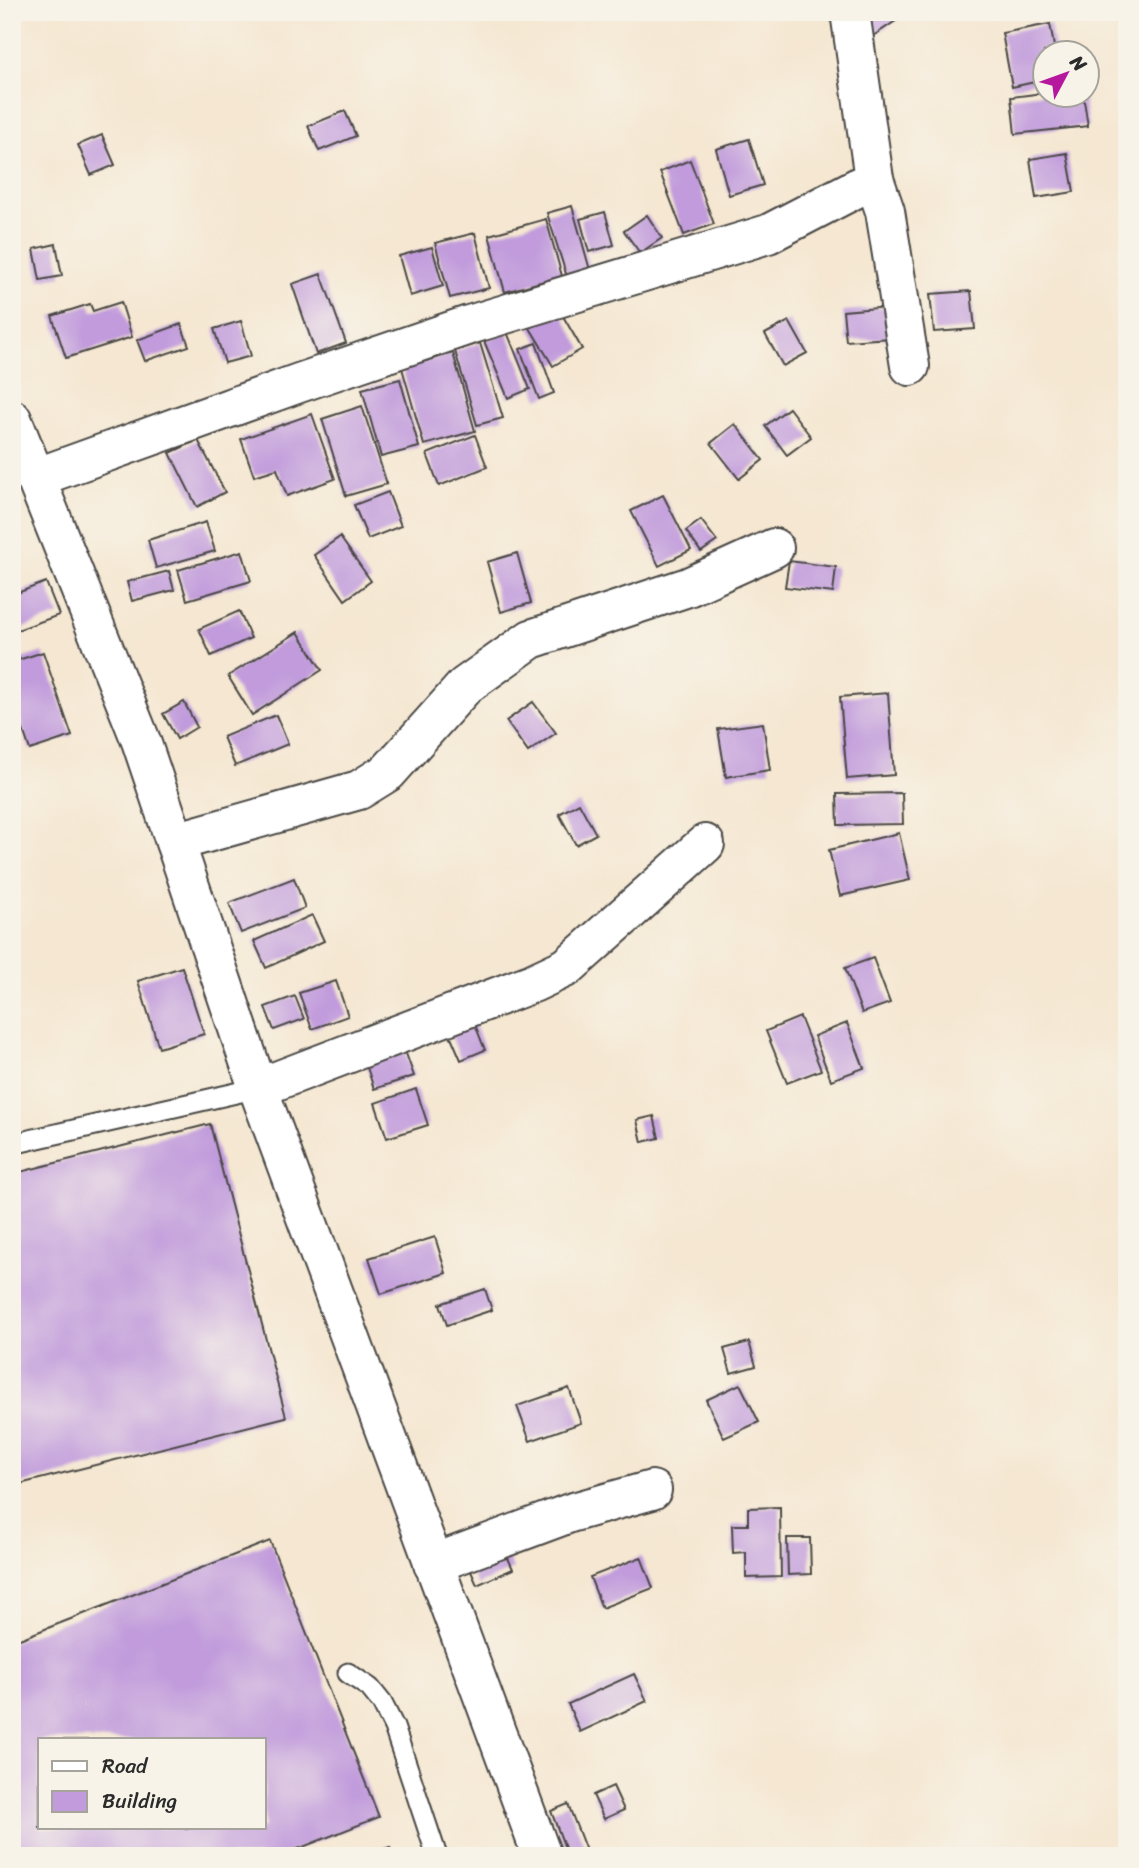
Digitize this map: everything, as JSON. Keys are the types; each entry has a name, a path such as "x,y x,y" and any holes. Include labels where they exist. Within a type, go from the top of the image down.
{"street":[{"path":"850,12 874,179 885,211 910,366"},
{"path":"35,478 469,325 768,234 874,179"},
{"path":"12,419 141,741 258,1088 542,1856"},
{"path":"175,842 359,790 388,772 466,686 531,639 688,587 774,548"},
{"path":"258,1088 533,983 567,967 705,844"},
{"path":"433,1564 570,1513 652,1490"}],"lane":[{"path":"12,1144 258,1088"},
{"path":"348,1673 370,1688 382,1703 394,1727 437,1856"}],"building":[{"path":"857,12 909,12 873,36"},
{"path":"1050,24 1052,38 1030,38 1030,83 1012,87 1002,33"},
{"path":"1030,95 1030,108 1085,108 1088,126 1015,134 1011,97"},
{"path":"345,111 356,136 319,151 308,126"},
{"path":"102,135 115,165 91,175 78,145"},
{"path":"749,139 763,185 729,195 716,149"},
{"path":"1067,153 1074,192 1036,198 1030,159"},
{"path":"690,160 714,224 684,235 660,172"},
{"path":"572,206 590,270 567,277 547,213"},
{"path":"605,212 614,245 589,252 580,219"},
{"path":"647,215 662,238 640,253 624,231"},
{"path":"546,219 562,276 505,292 489,235"},
{"path":"475,233 489,288 450,298 435,243"},
{"path":"56,244 62,276 40,280 34,249"},
{"path":"432,247 443,286 410,296 399,256"},
{"path":"321,274 346,343 316,354 292,284"},
{"path":"971,291 975,329 934,332 930,294"},
{"path":"121,302 132,337 66,358 52,316 90,304 93,311"},
{"path":"889,307 891,338 846,341 843,311"},
{"path":"560,311 582,349 553,366 530,328"},
{"path":"241,321 251,356 225,363 214,329"},
{"path":"789,321 807,353 783,366 765,334"},
{"path":"181,324 189,346 145,361 137,340"},
{"path":"507,332 530,389 508,398 484,341"},
{"path":"480,343 503,418 477,425 455,351"},
{"path":"536,343 554,393 539,399 520,349"},
{"path":"453,353 475,431 424,445 402,368"},
{"path":"400,379 419,447 381,457 362,389"},
{"path":"362,406 387,484 346,496 322,419"},
{"path":"789,408 811,437 787,455 765,426"},
{"path":"312,414 335,479 287,496 277,469 254,476 241,439"},
{"path":"735,424 763,460 739,479 711,443"},
{"path":"475,435 487,467 439,486 427,454"},
{"path":"198,440 225,492 197,507 170,453"},
{"path":"388,492 401,526 368,539 354,505"},
{"path":"663,495 691,550 659,566 631,511"},
{"path":"701,520 717,541 701,552 686,531"},
{"path":"206,522 215,551 156,568 148,540"},
{"path":"340,537 371,581 345,600 314,555"},
{"path":"242,551 251,581 187,600 178,570"},
{"path":"517,553 531,603 501,612 487,562"},
{"path":"789,561 836,567 833,593 785,587"},
{"path":"169,571 174,590 132,601 127,582"},
{"path":"46,582 59,615 12,632 12,595"},
{"path":"239,611 251,638 211,656 199,629"},
{"path":"298,632 322,670 252,715 228,676"},
{"path":"43,652 72,736 30,750 12,697 12,662"},
{"path":"888,693 894,775 847,779 840,697"},
{"path":"184,702 197,727 177,739 163,714"},
{"path":"533,702 556,733 528,752 506,721"},
{"path":"276,715 288,744 235,766 223,737"},
{"path":"763,723 770,770 726,777 718,729"},
{"path":"902,793 903,824 838,825 837,794"},
{"path":"579,803 596,834 576,845 559,814"},
{"path":"899,833 910,880 840,896 829,850"},
{"path":"294,878 305,908 241,933 229,903"},
{"path":"312,915 324,941 266,968 254,941"},
{"path":"873,958 890,1003 862,1013 845,968"},
{"path":"182,967 204,1034 159,1048 138,981"},
{"path":"336,981 348,1016 312,1029 299,993"},
{"path":"295,996 304,1019 274,1030 265,1007"},
{"path":"800,1017 821,1070 787,1083 766,1031"},
{"path":"474,1022 485,1050 461,1060 449,1032"},
{"path":"847,1023 864,1068 831,1080 814,1036"},
{"path":"403,1045 414,1076 374,1089 364,1058"},
{"path":"416,1089 428,1125 387,1138 375,1103"},
{"path":"654,1116 659,1138 642,1142 637,1120"},
{"path":"210,1124 286,1417 12,1486 12,1174"},
{"path":"435,1237 446,1273 381,1294 369,1258"},
{"path":"485,1289 492,1310 447,1325 440,1304"},
{"path":"749,1342 756,1366 731,1373 724,1349"},
{"path":"740,1384 759,1422 724,1438 706,1400"},
{"path":"569,1388 581,1423 530,1441 517,1406"},
{"path":"780,1507 781,1577 746,1578 746,1552 733,1553 732,1525 748,1525 748,1508"},
{"path":"787,1538 810,1538 811,1574 788,1575"},
{"path":"270,1541 379,1817 280,1856 21,1856 12,1834 12,1642"},
{"path":"503,1547 513,1569 477,1585 467,1562"},
{"path":"641,1557 653,1588 602,1608 590,1577"},
{"path":"634,1674 647,1701 580,1732 568,1704"},
{"path":"613,1786 624,1810 604,1819 593,1795"},
{"path":"568,1804 588,1856 568,1856 551,1811"},
{"path":"390,1847 393,1856 363,1856 363,1855"}]}
